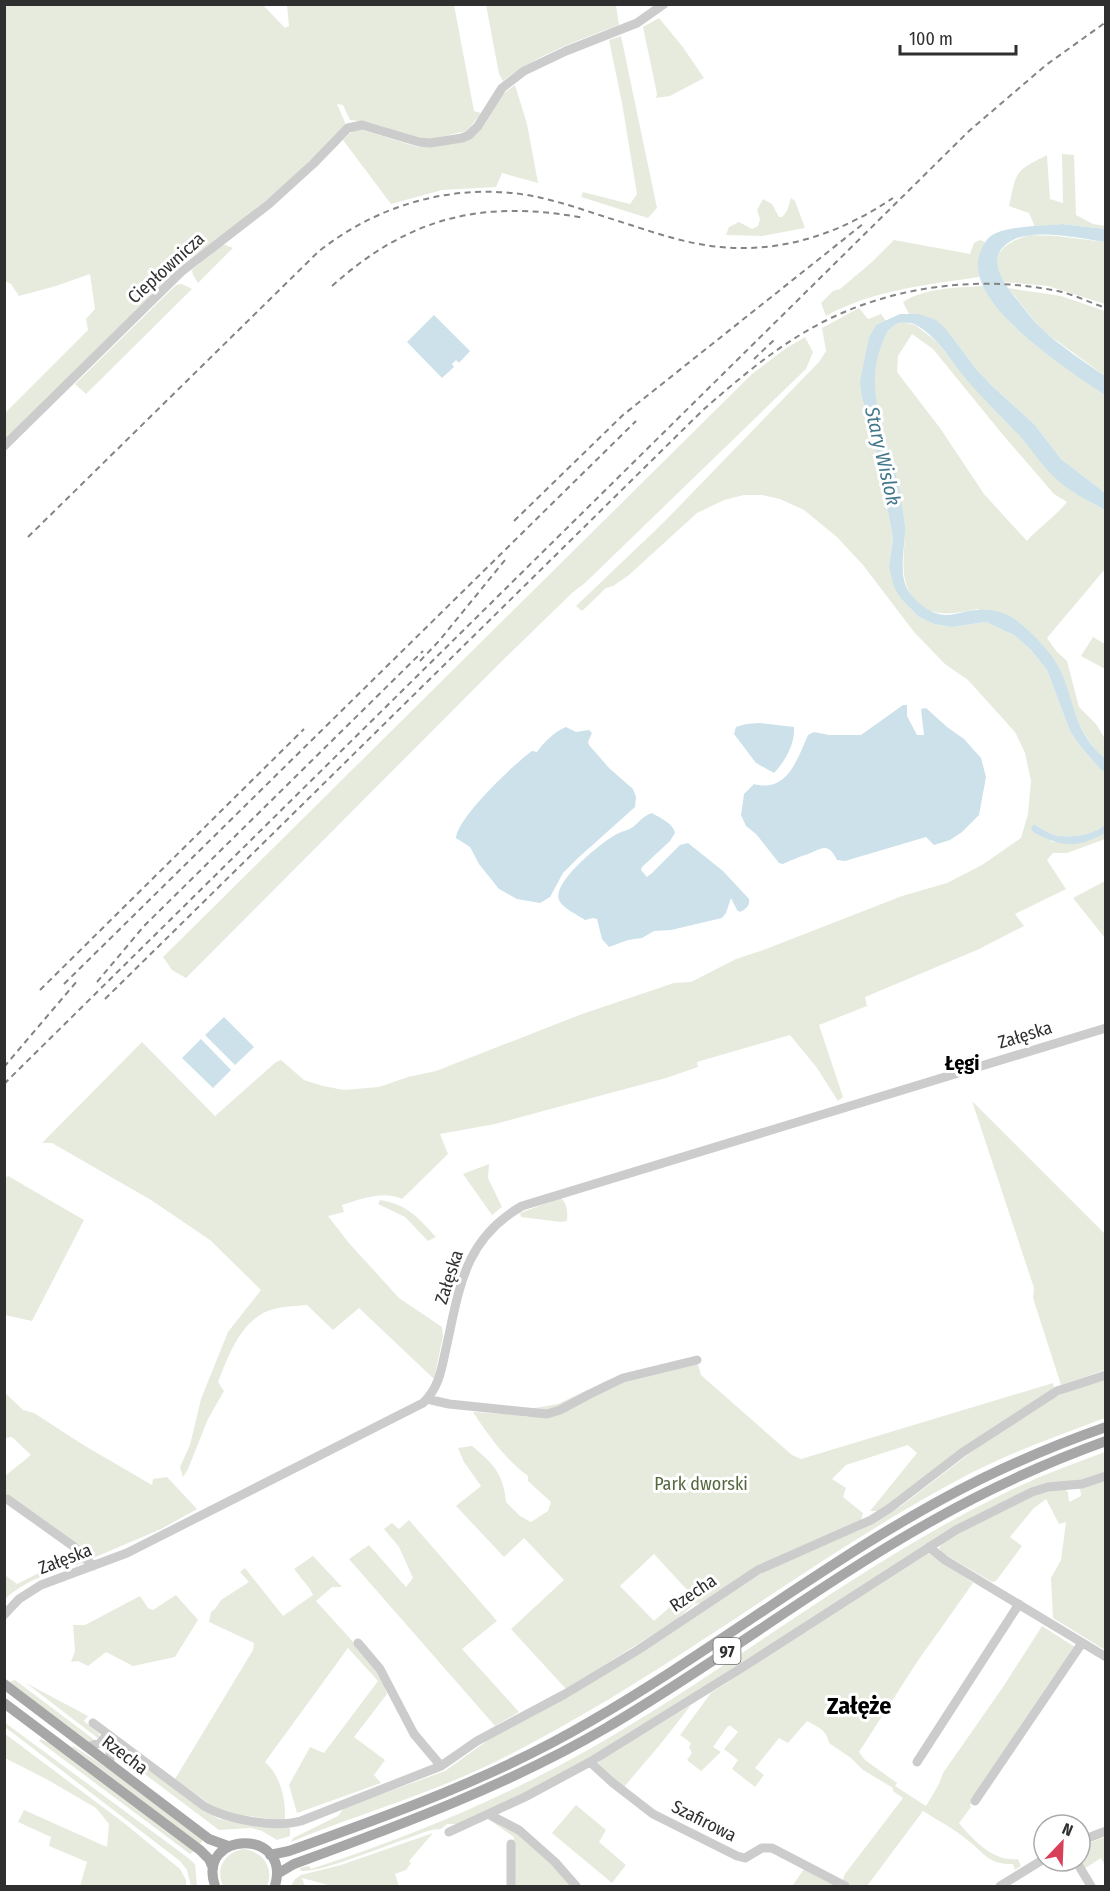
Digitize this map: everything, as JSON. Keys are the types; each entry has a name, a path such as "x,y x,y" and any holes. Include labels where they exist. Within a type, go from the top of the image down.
{"main road":[{"name":"97","path":"270,1855 289,1851 401,1811 468,1784 541,1749 639,1692 864,1546 936,1503 1044,1450 1106,1427"},
{"name":"97","path":"277,1874 294,1864 470,1797 536,1766 609,1726 928,1523 1015,1478 1106,1441"},
{"name":"Rzecha","path":"4,1684 209,1839 228,1846"},
{"name":"Rzecha","path":"4,1703 204,1854 213,1868"},
{"path":"214,1887 213,1868 218,1856 228,1846 240,1842 262,1847 270,1855 277,1874 275,1887"}],"street":[{"name":"Ciepłownicza","path":"4,446 189,265 269,204 348,128 357,125 369,126 429,143 462,138 478,126 496,95 518,75 566,51 637,23 664,4"},
{"name":"Załęska","path":"4,1615 20,1599 41,1585 126,1553 427,1399 439,1379 459,1294 471,1257 480,1241 495,1224 522,1206 1106,1028"},
{"path":"427,1399 449,1404 547,1414 560,1410 623,1378 697,1360"},
{"name":"Rzecha","path":"116,1741 204,1806 221,1815 279,1824 292,1823 441,1766 477,1741 565,1694 638,1650 758,1570 871,1520 963,1452 1057,1391 1106,1375"},
{"path":"449,1832 590,1762 982,1516 1032,1492 1048,1487 1082,1484 1106,1476"},
{"path":"7,1499 73,1546 93,1566"},
{"path":"929,1548 945,1560 1106,1657"},
{"path":"917,1762 1019,1604"},
{"path":"358,1643 380,1669 414,1734 441,1766"},
{"path":"975,1801 1082,1643"},
{"path":"93,1724 116,1741 110,1750 110,1764"},
{"path":"87,1747 100,1743 107,1734"},
{"name":"Szafirowa","path":"590,1762 653,1814 737,1856 745,1858 762,1848 772,1848 845,1887"},
{"path":"488,1814 528,1837 555,1862 576,1887"},
{"path":"511,1844 511,1887"},
{"path":"1000,1887 1032,1867"},
{"path":"1083,1873 1091,1887"}],"green space":[{"path":"5,5 263,5 285,28 289,26 287,5 454,5 474,111 481,113 467,131 426,140 368,122 350,120 343,105 337,104 346,125 282,188 186,261 5,440 5,413 88,330 86,319 95,309 90,274 19,296 11,284 5,281"},
{"path":"486,5 616,5 619,25 545,55 503,81 499,74"},
{"path":"659,18 704,78 670,96 656,98 643,27"},
{"path":"621,36 657,208 648,218 581,197 583,192 630,204 637,194 609,40"},
{"path":"515,85 527,124 538,183 502,173 496,187 442,190 391,204 343,140 356,128 418,147 432,147 472,137 483,127 503,94"},
{"path":"1062,154 1074,155 1076,215 1093,224 1105,226 1105,229 1062,224 1035,227 1029,213 1009,206 1019,173 1028,165 1047,155 1050,199 1063,203"},
{"path":"791,198 795,201 805,228 762,236 726,235 729,227 739,222 752,229 758,226 760,219 757,210 763,199 772,204 779,217 782,217 787,211"},
{"path":"1030,235 1105,242 1105,304 1048,286 1003,282 996,264 1001,251 1014,241"},
{"path":"894,240 970,254 974,243 980,240 985,242 978,261 979,277 881,294 826,316 821,303 833,291 840,289 872,262"},
{"path":"223,244 233,248 198,283 192,270"},
{"path":"182,284 192,289 86,394 75,384 176,285"},
{"path":"983,286 994,303 1022,333 1055,360 1105,395 1105,493 1061,459 1034,424 977,370 946,329 919,314 909,314 903,302 932,291"},
{"path":"1008,288 1061,296 1105,311 1105,376 1042,330"},
{"path":"859,308 868,319 881,314 886,321 876,325 869,337 862,398 873,435 893,538 889,567 902,600 919,617 934,624 952,627 986,622 1014,635 1031,650 1047,670 1070,731 1080,746 1105,772 1105,824 1101,827 1078,836 1065,836 1050,833 1034,824 1052,842 1105,833 1105,839 1067,853 1053,853 1047,860 1066,889 1015,914 1024,926 977,950 865,997 867,1006 819,1025 843,1097 838,1101 817,1068 790,1035 697,1062 698,1067 666,1078 495,1124 440,1134 448,1154 402,1199 388,1195 365,1198 342,1205 344,1212 328,1216 348,1242 399,1298 442,1327 443,1336 434,1379 359,1308 333,1330 307,1305 278,1308 263,1313 245,1328 232,1349 218,1382 224,1391 208,1419 183,1477 180,1467 190,1445 201,1399 228,1332 261,1290 210,1240 151,1200 52,1143 42,1143 142,1042 215,1116 281,1060 304,1080 323,1086 344,1090 379,1087 436,1071 582,1014 674,983 691,982 736,959 902,896 947,883 982,865 1021,838 1028,814 1031,781 1025,753 1015,732 968,680 945,664 914,632 863,565 837,537 804,510 780,499 762,495 744,495 724,500 697,513 629,575 606,588 582,611 576,606 663,523 819,362 826,351 822,328"},
{"path":"904,322 915,325 936,341 966,379 1028,444 1053,475 1073,492 1105,510 1105,569 1047,638 1067,661 1079,707 1096,724 1105,739 1105,758 1086,737 1054,659 978,609 952,613 936,612 921,606 909,592 904,575 905,529 902,506 877,409 875,389 876,365 881,343 892,327","holes":["912,334 933,349 1054,494 1067,502 1027,541 984,494 940,428 897,372 898,356"]},
{"path":"805,337 813,352 806,369 503,660 186,978 172,970 163,957 752,374"},
{"path":"1093,637 1105,644 1105,669 1081,656"},
{"path":"1105,881 1105,938 1073,898"},
{"path":"972,1101 1105,1234 1105,1370 1061,1385 1033,1298 1034,1288"},
{"path":"489,1164 488,1178 502,1207 492,1215 463,1174"},
{"path":"8,1176 84,1220 32,1321 5,1315 4,1179"},
{"path":"561,1198 567,1208 567,1221 521,1217 520,1213"},
{"path":"380,1200 405,1209 418,1218 436,1237 428,1241 405,1217 378,1204"},
{"name":"Park dworski","path":"696,1358 701,1375 792,1455 801,1459 1053,1383 1054,1388 879,1511 870,1511 917,1453 908,1445 846,1465 832,1479 846,1488 843,1497 863,1513 861,1521 702,1603 694,1604 676,1620 566,1689 511,1629 564,1580 524,1538 504,1557 456,1506 481,1486 464,1462 458,1448 472,1446 486,1458 500,1477 506,1502 520,1516 531,1522 548,1511 551,1502 505,1455 473,1412 527,1417 529,1409 558,1404 608,1380","holes":["654,1554 688,1591 654,1621 620,1586"]},
{"path":"1105,1380 1105,1418 1029,1447 956,1481 855,1540 660,1668 559,1728 458,1779 291,1842 293,1838 338,1816 344,1808 445,1771 491,1738 570,1696 765,1571 861,1529 901,1506 974,1450 1053,1398"},
{"path":"4,1392 23,1410 34,1413 152,1485 153,1479 167,1477 197,1509 161,1529 91,1559 79,1547 5,1495 5,1476 31,1455 12,1437 5,1438"},
{"path":"1105,1452 1105,1473 1009,1500 630,1734 548,1782 458,1824 447,1824 441,1829 425,1832 323,1868 301,1871 300,1868 309,1866 311,1869 413,1832 545,1773 631,1724 895,1553 949,1522 1029,1482"},
{"path":"1105,1481 1105,1650 1053,1618 1051,1578 1061,1560 1066,1522 1059,1524 1046,1499 1033,1509 1010,1537 1022,1546 996,1581 992,1582 942,1553 939,1548 967,1528 1033,1496 1064,1489 1068,1492 1069,1502 1081,1496 1080,1488"},
{"path":"409,1520 497,1621 462,1649 519,1712 495,1726 349,1559 369,1545 406,1587 413,1578 399,1547 384,1529 392,1523 399,1529"},
{"path":"74,1552 84,1563 42,1576 22,1586 5,1599 5,1575 17,1584 62,1561"},
{"path":"929,1553 973,1583 917,1662 859,1752 865,1760 897,1783 895,1786 926,1806 943,1773 1042,1626 1075,1647 978,1790 971,1807 959,1823 985,1849 1001,1857 1018,1859 1021,1866 1015,1870 1013,1864 992,1860 956,1831 923,1811 867,1886 850,1886 843,1879 845,1874 903,1798 893,1791 893,1788 863,1770 851,1758 829,1743 821,1729 807,1721 788,1743 779,1738 755,1768 764,1775 755,1787 732,1769 738,1760 724,1749 738,1732 731,1726 728,1726 713,1747 721,1752 701,1771 687,1760 692,1753 689,1747 691,1743 680,1735 711,1693"},
{"path":"313,1556 342,1587 332,1587 316,1601 382,1676 387,1694 354,1737 385,1760 374,1775 381,1783 297,1813 289,1785 310,1747 324,1753 378,1681 348,1648 265,1762 279,1781 285,1805 285,1821 227,1813 214,1807 175,1779 253,1650 254,1643 209,1622 211,1612 221,1600 249,1582 240,1572 245,1568 283,1616 313,1595 294,1569"},
{"path":"176,1595 198,1620 175,1657 133,1666 106,1652 88,1666 78,1661 71,1662 75,1651 73,1625 85,1625 140,1596 148,1608 153,1610"},
{"path":"15,1680 96,1741 91,1743 9,1682"},
{"path":"26,1683 88,1716 84,1721 99,1734 99,1739"},
{"path":"691,1705 624,1787 598,1763 604,1758"},
{"path":"4,1722 187,1857 195,1864 197,1886 191,1886 187,1870 180,1861 5,1727"},
{"path":"4,1733 124,1823 180,1869 186,1880 186,1886 80,1886 87,1862 49,1846 51,1837 18,1822 24,1810 107,1847 109,1824 96,1808 5,1758"},
{"path":"41,1739 55,1746 194,1851 190,1854 39,1741"},
{"path":"73,1746 101,1764 203,1840 200,1844"},
{"path":"121,1749 219,1819 290,1828 290,1836 277,1840 262,1831 251,1828 219,1830 114,1751"},
{"path":"576,1805 606,1830 599,1842 626,1865 612,1883 552,1833"},
{"path":"488,1819 516,1831 574,1886 514,1886 514,1837"},
{"path":"433,1833 409,1861 411,1863 406,1870 395,1874 399,1886 332,1886 302,1878 305,1886 291,1886 301,1875 341,1865"},
{"path":"1105,1837 1105,1866 1101,1858 1092,1864 1092,1842"},
{"path":"244,1849 257,1854 266,1862 269,1873 267,1886 223,1886 220,1873 223,1862 227,1857"},
{"path":"804,1869 839,1886 793,1885"}],"water":[{"path":"1062,224 1105,229 1105,242 1047,234 1024,236 1004,246 997,262 999,271 1009,289 1040,327 1105,376 1105,395 1046,354 1024,335 988,295 979,275 979,256 991,236 1008,229"},
{"name":"Stary Wislok","path":"900,314 919,314 936,320 946,329 992,386 1034,424 1061,459 1105,493 1105,510 1059,481 924,330 910,323 903,323 893,326 885,335 876,363 875,383 881,421 897,479 904,518 903,577 905,585 916,600 935,613 946,615 991,610 1010,616 1032,633 1054,659 1061,672 1085,735 1093,747 1105,758 1105,772 1080,746 1070,731 1047,670 1031,650 1014,635 986,622 952,627 934,624 919,617 902,600 894,587 889,567 893,538 860,382 869,337 876,325"},
{"path":"434,315 470,351 459,363 456,360 452,364 454,367 442,378 407,342"},
{"path":"903,705 907,705 907,716 917,735 924,735 921,709 926,708 964,739 981,758 986,777 979,815 950,840 934,845 926,837 845,861 837,860 830,850 823,848 783,864 779,863 756,834 746,826 741,815 744,794 754,784 765,786 783,779 795,764 808,735 814,732 829,735 861,735"},
{"path":"760,723 794,727 789,752 774,773 756,763 734,734 736,727"},
{"path":"566,727 576,732 589,730 592,733 589,745 609,768 633,789 636,797 635,807 563,873 550,897 540,903 517,899 499,889 479,864 470,847 456,838 466,818 501,779 524,757 532,751 537,752 550,738"},
{"path":"652,813 669,824 675,833 670,841 642,867 641,870 647,877 680,845 688,843 723,871 749,899 749,904 740,912 731,898 722,918 671,930 654,931 642,938 609,947 602,939 597,919 585,920 567,909 559,900 559,892 570,874 589,854 608,839 633,827"},
{"path":"1034,824 1057,835 1078,836 1091,833 1105,824 1105,833 1077,844 1060,843 1033,832 1031,828"},
{"path":"224,1017 254,1047 235,1065 205,1035"},
{"path":"201,1039 231,1070 213,1088 182,1058"}],"railway":[{"path":"4,1084 969,131 1046,65 1106,22"},
{"path":"28,537 318,252 341,236 390,210 443,195 471,192 527,195 681,240 721,247 744,248 767,247 811,238 853,221 893,198"},
{"path":"332,286 361,262 390,244 419,229 449,219 480,213 513,211 584,218"},
{"path":"514,521 623,415 863,224"},
{"path":"105,999 703,410 778,349 805,332 865,304 930,288 963,284 1030,286 1073,295 1106,308"},
{"path":"754,359 774,340"},
{"path":"64,984 636,421"},
{"path":"420,661 505,560"},
{"path":"97,982 144,926 423,651"},
{"path":"40,990 304,729"},
{"path":"4,1067 78,980"}],"district":[{"name":"Łęgi","path":"962,1063"},
{"name":"Załęże","path":"859,1706"}]}
